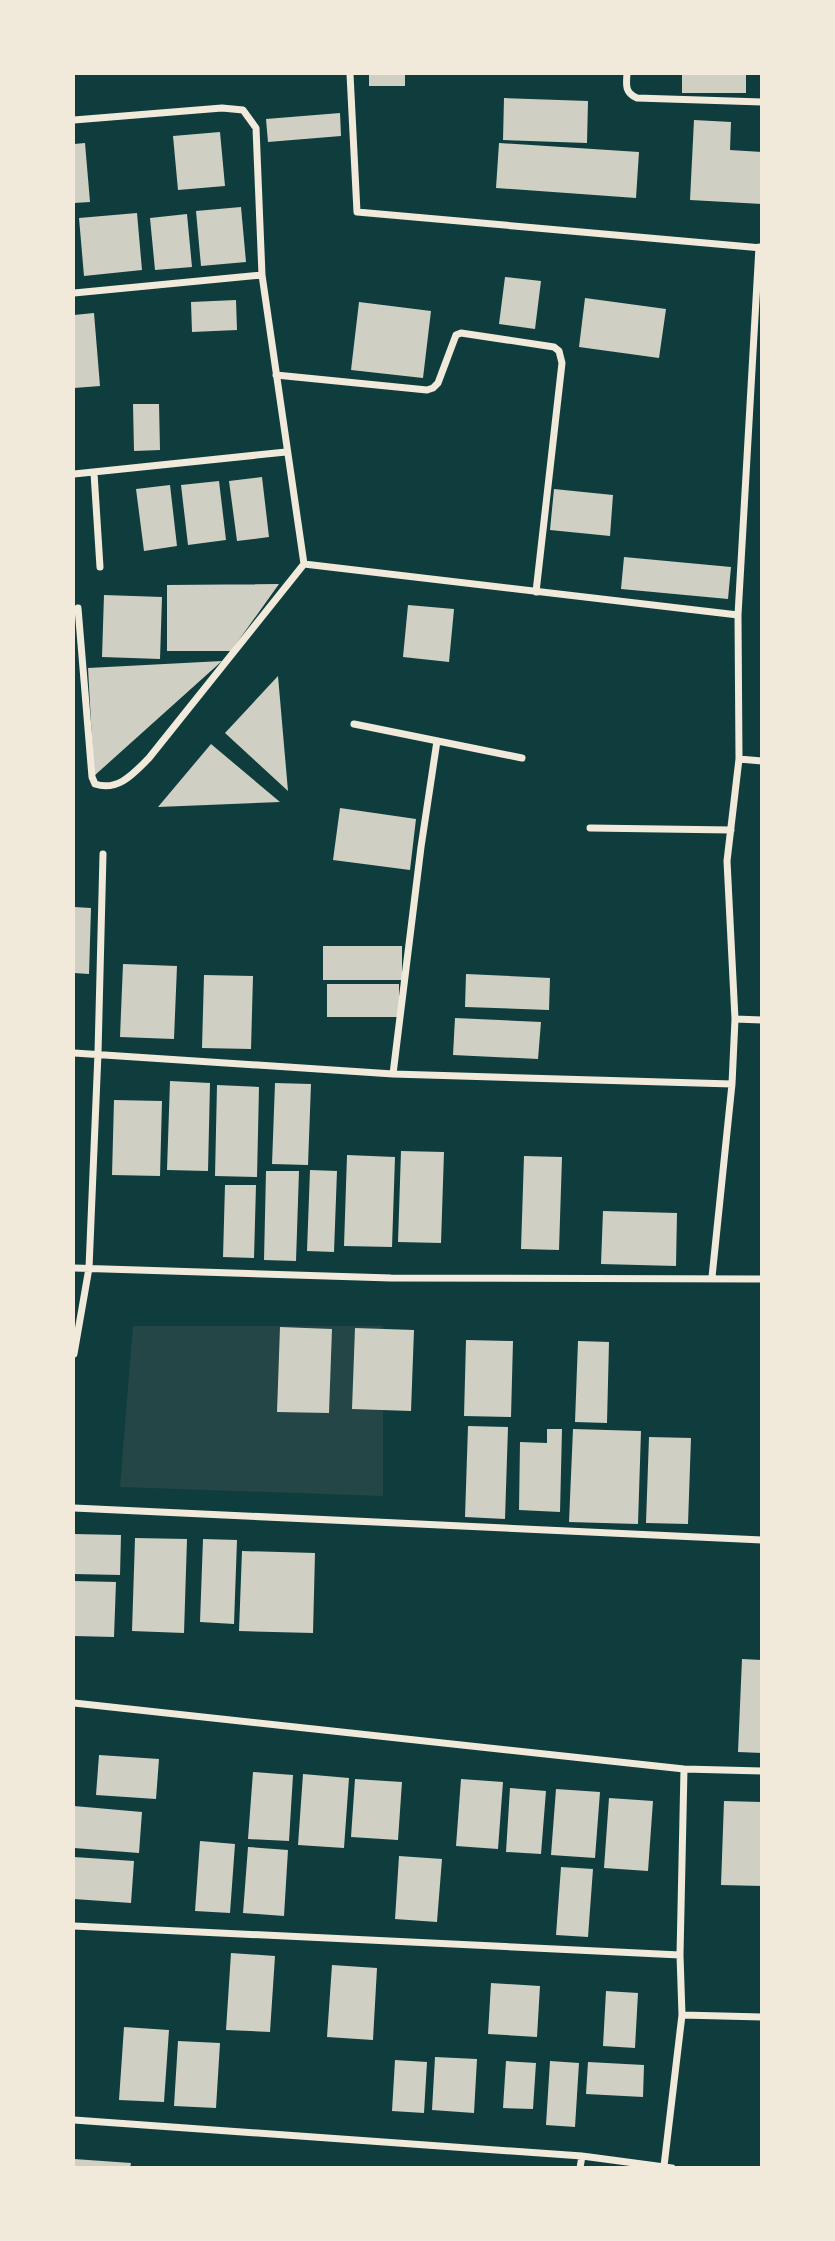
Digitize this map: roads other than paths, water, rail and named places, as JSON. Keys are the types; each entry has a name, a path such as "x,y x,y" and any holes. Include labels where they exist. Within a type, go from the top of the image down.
{"street":[{"path":"349,74 357,212 760,247 738,615 739,759 727,860 735,1019 732,1084 712,1278"},
{"path":"627,74 627,89 637,98 761,102"},
{"path":"74,120 222,108 243,110 256,128 262,275 304,564 149,758 130,777 105,788 96,785 92,777 78,608"},
{"path":"74,293 262,275"},
{"path":"276,375 426,390 438,383 456,335 461,333 559,351 562,363 536,592"},
{"path":"750,408 761,409"},
{"path":"74,474 286,452"},
{"path":"94,473 100,567"},
{"path":"304,564 738,615"},
{"path":"354,724 522,758"},
{"path":"393,1074 437,741"},
{"path":"739,759 761,761"},
{"path":"590,828 731,830"},
{"path":"74,1354 89,1268 103,855"},
{"path":"735,1019 761,1020"},
{"path":"74,1053 393,1074 732,1084"},
{"path":"74,1268 391,1278 761,1279"},
{"path":"74,1508 761,1540"},
{"path":"74,1703 684,1769 761,1771"},
{"path":"74,2120 582,2156 668,2167 682,2015 680,1955 684,1769"},
{"path":"74,1926 680,1955"},
{"path":"682,2015 761,2017"},
{"path":"580,2168 582,2156"}]}
